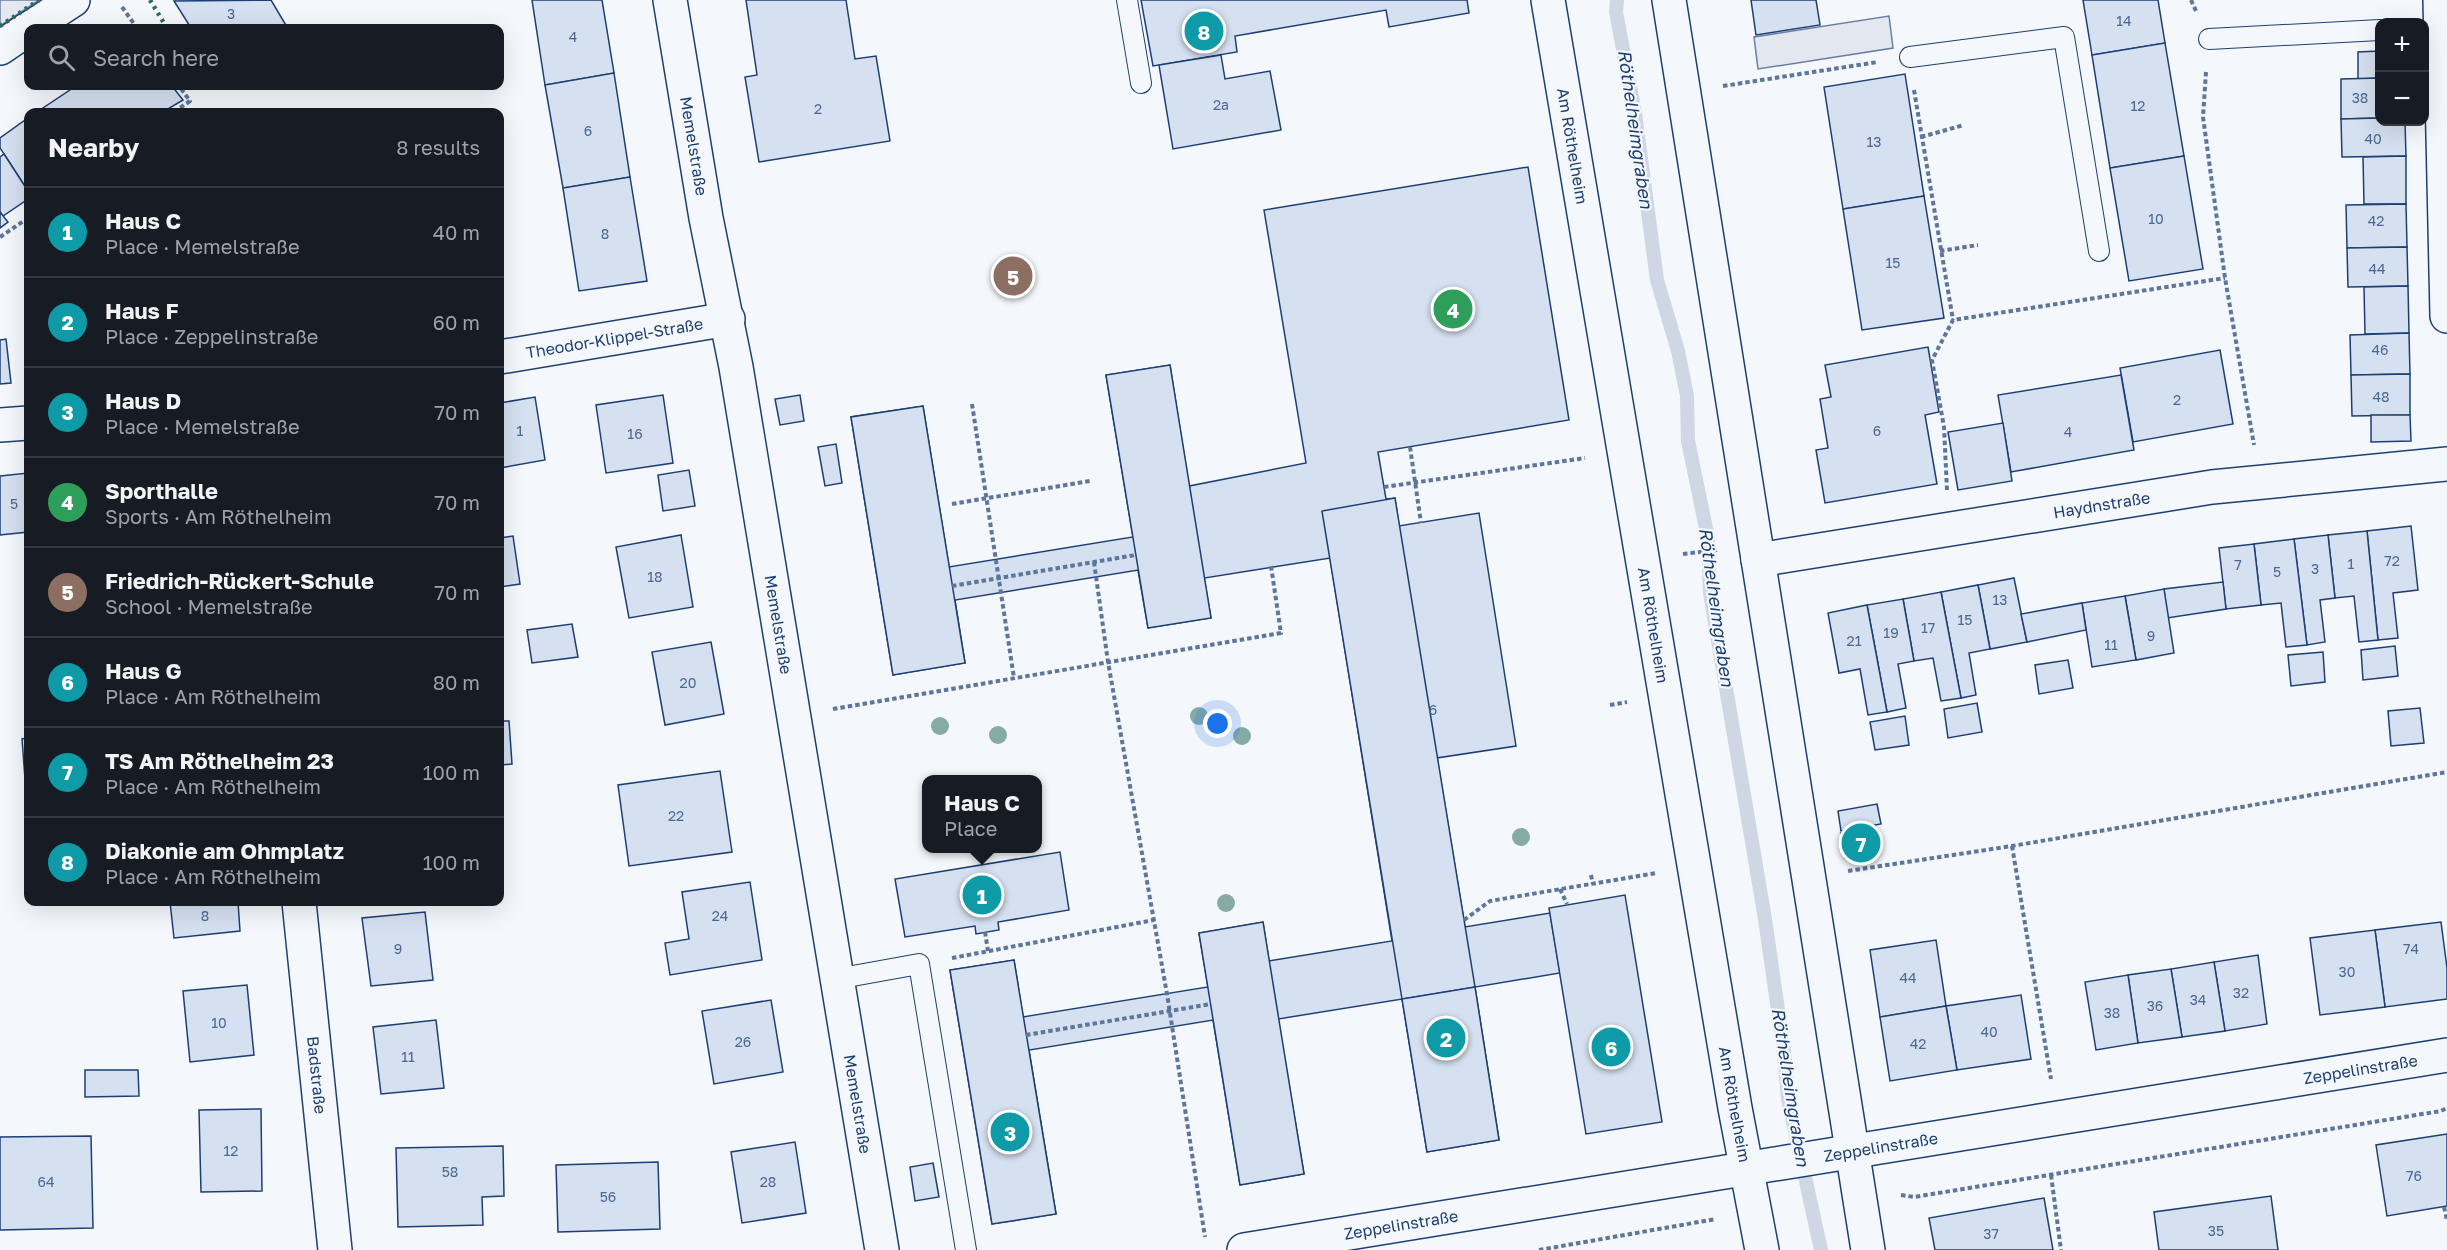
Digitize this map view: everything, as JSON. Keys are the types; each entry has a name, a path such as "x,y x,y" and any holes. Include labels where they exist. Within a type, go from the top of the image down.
{"street":[{"path":"37,24 73,0"},
{"name":"Memelstraße","path":"670,0 716,274 728,319 882,1250"},
{"name":"Am Röthelheim","path":"1548,0 1694,866 1762,1250"},
{"path":"1669,0 1809,877 1841,1154 1868,1250"},
{"path":"2435,18 2445,116 2447,316"},
{"path":"0,48 24,32"},
{"name":"Theodor-Klippel-Straße","path":"504,356 728,319"},
{"path":"0,425 24,423"},
{"name":"Haydnstraße","path":"1758,560 2260,481 2447,464"},
{"name":"Badstraße","path":"299,906 335,1250"},
{"name":"Zeppelinstraße","path":"1244,1250 2447,1055"}],"lane":[{"path":"1127,0 1141,83"},
{"path":"2209,39 2375,30"},
{"path":"1910,57 2064,37 2099,251"},
{"path":"836,979 918,964 966,1250"}],"path":[{"path":"2191,0 2209,39 2203,117 2225,278 2260,481"},
{"path":"122,7 134,24"},
{"path":"1684,92 1910,57 1921,137 1953,320 1932,360 1944,427 1949,529"},
{"path":"180,108 190,101 182,90"},
{"path":"1921,137 1964,125"},
{"path":"0,237 24,221"},
{"path":"1940,251 1978,244"},
{"path":"1953,320 2225,278"},
{"path":"972,404 1014,678"},
{"path":"1410,447 1421,523"},
{"path":"1384,487 1624,452"},
{"path":"952,504 1090,481"},
{"path":"1676,555 1720,549"},
{"path":"952,586 1136,555"},
{"path":"1094,562 1108,662 1170,1011 1205,1238"},
{"path":"827,710 1281,633 1271,566"},
{"path":"1809,877 2012,846 2447,772"},
{"path":"2012,846 2057,1118"},
{"path":"1464,920 1490,901 1694,866"},
{"path":"1591,874 1593,884"},
{"path":"1560,889 1567,904"},
{"path":"918,964 1154,921"},
{"path":"985,932 988,951"},
{"path":"1026,1035 1211,1004"},
{"path":"1914,1197 2441,1111 2447,1108"},
{"path":"2051,1175 2061,1250"},
{"path":"2444,1207 2447,1220"},
{"path":"1539,1250 1755,1210"}],"shaded area":[{"path":"0,0 39,0 0,26"},
{"path":"1889,16 1893,48 1758,69 1754,37"}],"building":[{"path":"271,0 285,24 188,24 174,1"},
{"path":"532,0 602,0 614,73 545,85"},
{"path":"746,0 846,0 855,59 876,56 890,141 759,162 745,77 757,75"},
{"path":"1141,0 1467,0 1469,13 1389,27 1386,10 1235,36 1237,52 1153,66"},
{"path":"1751,0 1816,0 1820,25 1756,35"},
{"path":"2083,0 2158,0 2165,43 2092,55"},
{"path":"2165,43 2184,156 2110,168 2092,55"},
{"path":"2375,51 2375,78 2358,79 2358,52"},
{"path":"1221,55 1225,79 1270,71 1281,130 1173,149 1159,65"},
{"path":"614,73 630,177 563,188 545,85"},
{"path":"1905,74 1924,196 1843,209 1824,87"},
{"path":"2375,78 2375,118 2341,119 2341,79"},
{"path":"70,90 175,90 183,100 170,108 43,108"},
{"path":"2375,118 2375,126 2405,126 2406,156 2342,157 2341,119"},
{"path":"24,121 24,185 0,148 0,138"},
{"path":"4,154 24,185 24,202 3,216 0,212 0,157"},
{"path":"2184,156 2203,269 2129,281 2110,168"},
{"path":"2406,156 2406,204 2364,204 2363,157"},
{"path":"1528,167 1569,420 1378,452 1386,499 1395,498 1399,526 1479,513 1516,746 1437,758 1465,927 1550,913 1560,973 1475,987 1499,1140 1427,1152 1402,999 1278,1019 1304,1174 1240,1185 1213,1020 1029,1050 1056,1214 992,1224 950,970 1014,960 1023,1017 1208,987 1199,933 1263,922 1269,961 1392,941 1330,558 1204,578 1211,618 1148,628 1138,570 955,600 965,663 893,675 851,417 923,406 949,567 1133,537 1106,375 1170,365 1189,486 1306,463 1264,210"},
{"path":"630,177 647,281 579,291 563,188"},
{"path":"1924,196 1944,318 1862,330 1843,209"},
{"path":"2406,204 2407,247 2347,248 2346,205"},
{"path":"0,212 8,222 0,228"},
{"path":"2407,247 2408,286 2348,287 2347,248"},
{"path":"2408,286 2409,333 2365,334 2364,287"},
{"path":"2409,333 2410,374 2351,375 2350,335"},
{"path":"6,339 11,383 0,384 0,340"},
{"path":"1928,347 1939,412 1925,415 1937,484 1825,503 1816,450 1828,448 1820,399 1831,397 1825,365"},
{"path":"2220,350 2233,424 2133,442 2120,368"},
{"path":"1170,365 1211,618 1148,628 1106,375"},
{"path":"2410,374 2410,415 2352,416 2351,375"},
{"path":"2121,375 2134,450 2011,472 1998,395"},
{"path":"663,395 673,463 606,473 596,405"},
{"path":"800,395 804,421 780,425 775,399"},
{"path":"535,397 545,460 504,467 504,402"},
{"path":"923,406 965,663 893,675 851,417"},
{"path":"2371,415 2410,415 2411,441 2371,442"},
{"path":"2003,423 2012,481 1958,490 1948,432"},
{"path":"836,444 842,483 825,486 818,447"},
{"path":"689,470 695,506 663,511 658,475"},
{"path":"24,473 24,532 0,535 0,476"},
{"path":"1395,498 1475,987 1402,999 1322,511"},
{"path":"2411,526 2418,590 2393,593 2398,638 2378,640 2367,531"},
{"path":"2367,531 2378,640 2359,642 2354,596 2335,598 2328,535"},
{"path":"681,535 693,607 629,618 616,547"},
{"path":"2328,535 2335,598 2320,600 2325,642 2307,645 2294,539"},
{"path":"513,536 520,584 504,586 504,537"},
{"path":"2294,539 2307,645 2286,647 2281,603 2261,605 2254,544"},
{"path":"2254,544 2261,605 2226,609 2219,548"},
{"path":"2014,578 2027,642 1990,649 1978,585"},
{"path":"2223,582 2226,609 2167,618 2164,589"},
{"path":"1978,585 1990,649 1969,653 1976,695 1961,698 1941,592"},
{"path":"2164,589 2174,653 2136,660 2125,596"},
{"path":"1941,592 1961,698 1941,701 1933,658 1914,661 1903,599"},
{"path":"2125,596 2136,660 2092,667 2082,603"},
{"path":"1903,599 1914,661 1898,664 1906,708 1887,712 1867,605"},
{"path":"2082,603 2086,630 2027,642 2021,614"},
{"path":"1867,605 1887,712 1868,715 1860,669 1839,673 1828,613"},
{"path":"572,624 578,657 532,663 527,630"},
{"path":"711,642 724,714 665,725 652,652"},
{"path":"2395,646 2398,676 2363,680 2361,650"},
{"path":"2323,652 2325,682 2291,686 2288,655"},
{"path":"2068,660 2073,688 2039,694 2035,665"},
{"path":"1977,703 1982,732 1948,738 1944,709"},
{"path":"2420,708 2424,743 2391,746 2388,711"},
{"path":"1905,716 1909,745 1875,750 1870,722"},
{"path":"504,721 509,721 512,764 504,765"},
{"path":"22,739 24,739 24,766"},
{"path":"720,771 732,852 629,866 618,785"},
{"path":"1877,804 1881,824 1841,831 1838,811"},
{"path":"1876,828 1880,853 1845,858 1841,833"},
{"path":"1060,852 1069,910 998,922 999,930 976,934 975,926 905,937 895,879"},
{"path":"750,882 762,960 670,975 665,943 689,939 682,892"},
{"path":"1625,895 1662,1122 1586,1134 1549,908"},
{"path":"170,906 238,906 240,931 174,938"},
{"path":"425,912 433,980 371,986 362,918"},
{"path":"1263,922 1304,1174 1240,1185 1199,933"},
{"path":"2441,922 2447,968 2447,999 2385,1007 2375,930"},
{"path":"2375,930 2385,1007 2320,1015 2310,938"},
{"path":"1936,940 1946,1006 1880,1017 1870,950"},
{"path":"2258,955 2267,1024 2225,1031 2214,962"},
{"path":"1014,960 1056,1214 992,1224 950,970"},
{"path":"2214,962 2225,1031 2182,1037 2171,969"},
{"path":"2171,969 2182,1037 2138,1043 2128,975"},
{"path":"2128,975 2138,1043 2096,1050 2085,982"},
{"path":"247,985 254,1055 190,1062 183,991"},
{"path":"1475,987 1499,1140 1427,1152 1402,999"},
{"path":"2021,995 2031,1059 1957,1070 1946,1006"},
{"path":"771,1000 783,1072 714,1084 702,1011"},
{"path":"1946,1006 1957,1070 1890,1081 1880,1017"},
{"path":"436,1020 444,1088 381,1094 373,1027"},
{"path":"85,1070 138,1070 139,1096 85,1097"},
{"path":"261,1109 262,1191 201,1192 199,1110"},
{"path":"2447,1134 2447,1206 2387,1216 2376,1145"},
{"path":"91,1136 93,1228 0,1230 0,1137"},
{"path":"795,1142 806,1213 742,1223 731,1152"},
{"path":"503,1146 504,1196 482,1197 483,1225 398,1227 396,1148"},
{"path":"658,1162 660,1229 558,1232 556,1165"},
{"path":"933,1163 939,1197 915,1201 910,1167"},
{"path":"2271,1196 2278,1250 2159,1250 2154,1212"},
{"path":"2044,1198 2053,1250 1935,1250 1929,1218"}],"waterway":[{"name":"Röthelheimgraben","path":"1617,0 1616,12 1635,113 1657,280 1678,351 1687,396 1688,441 1708,538 1710,593 1765,919 1784,1052 1788,1099 1821,1250"}],"hedge":[{"path":"0,26 39,0"},
{"path":"150,0 165,24"}],"place":[{"name":"Diakonie am Ohmplatz","path":"1204,31"},
{"name":"Friedrich-Rückert-Schule","path":"1013,276"},
{"name":"Sporthalle","path":"1453,309"},
{"name":"TS Am Röthelheim 23","path":"1861,843"},
{"name":"Haus C","path":"982,895"},
{"name":"Haus F","path":"1446,1038"},
{"name":"Haus G","path":"1611,1047"},
{"name":"Haus D","path":"1010,1132"}]}
